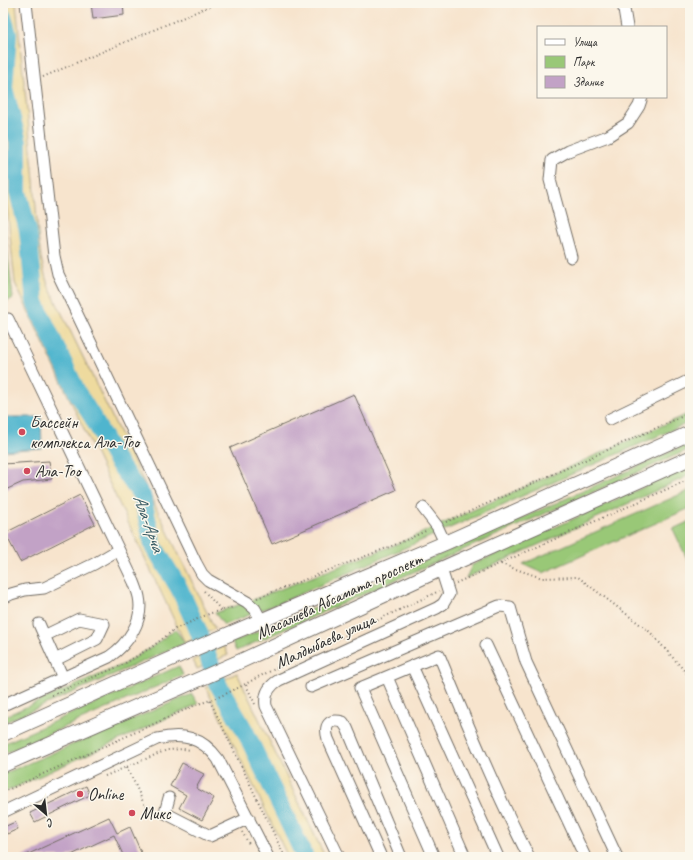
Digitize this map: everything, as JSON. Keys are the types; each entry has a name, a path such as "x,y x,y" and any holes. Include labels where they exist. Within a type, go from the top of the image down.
{"main road":[{"name":"Масалиева Абсамата проспект","path":"3,734 175,657 445,543 690,433"},
{"name":"Масалиева Абсамата проспект","path":"3,765 241,661 441,569 690,458"}],"street":[{"path":"26,3 54,256 58,274 202,574 208,580 247,602 255,609 261,620"},
{"path":"623,3 627,26"},
{"path":"571,257 550,180 552,160 568,151 608,136 628,123 639,106 642,98"},
{"path":"3,705 117,652 127,641 136,627 140,605 134,582 8,319"},
{"path":"610,419 690,380"},
{"path":"423,508 437,526 445,543"},
{"path":"3,598 25,590 44,588 94,564 118,550"},
{"path":"441,569 447,587"},
{"name":"Малдыбаева улица","path":"339,857 266,706 265,699 269,688 279,680 437,608 444,604 447,599 449,594 447,587"},
{"path":"311,686 499,606 510,607 526,662 617,857"},
{"path":"44,636 79,619 104,624 97,639 55,660"},
{"path":"39,624 63,678"},
{"path":"486,645 585,857"},
{"path":"434,857 360,688 439,655 479,754 529,857"},
{"path":"412,666 498,857"},
{"path":"387,677 465,857"},
{"path":"381,857 326,732 327,726 331,722 337,720 343,722 347,728 401,857"},
{"path":"3,812 157,739 173,736 188,738 196,740 209,748 221,763 268,857"},
{"path":"169,798 165,813 210,836 249,818"}],"path":[{"path":"34,81 217,3"},
{"path":"175,629 211,613 222,611 247,602 397,544 690,413"},
{"path":"3,792 198,704 210,701 447,587 690,478"},
{"path":"500,563 542,578 578,577 650,632 690,677"},
{"path":"200,585 222,611"},
{"path":"246,684 250,693"},
{"path":"210,701 284,857"},
{"path":"102,778 167,750 182,749 194,751"},
{"path":"126,767 145,806 165,813"},
{"path":"238,824 249,845"},
{"path":"268,832 270,827"}],"green space":[{"path":"3,214 13,298 3,304"},
{"path":"690,413 690,422 289,599 224,625 215,613 397,544"},
{"path":"690,443 690,449 236,651 232,642 405,570"},
{"path":"690,466 690,475 466,578 472,565"},
{"path":"690,490 690,508 543,573 523,564"},
{"path":"690,521 690,563 689,563 673,529"},
{"path":"175,629 185,643 3,723 3,717 122,665 152,647"},
{"path":"179,666 183,675 3,754 3,744"},
{"path":"192,694 198,704 3,793 3,774"}],"sand":[{"path":"3,3 16,3 39,243 44,272 48,285 215,629 185,643 15,283 3,169"},
{"path":"224,646 228,655 197,669 193,660"},
{"path":"237,673 325,857 288,857 206,688"}],"water":[{"name":"Бассейн комплекса Ала-Тоо","path":"3,417 41,417 42,448 3,451"}],"building":[{"path":"91,3 123,3 124,15 93,19"},
{"path":"354,394 396,490 272,544 230,448"},
{"name":"Ала-Тоо","path":"49,461 52,479 23,482 3,491 3,464"},
{"name":"Ала-Тоо","path":"80,495 95,524 20,562 5,533"},
{"path":"182,763 204,774 196,788 214,798 202,820 179,808 186,795 170,786"},
{"path":"86,786 90,795 35,822 30,813"},
{"path":"109,817 117,833 130,827 143,857 124,857 114,835 67,857 22,857"},
{"path":"15,822 18,829 7,834 4,827"}],"waterway":[{"name":"Ала-Арча","path":"3,17 8,34 4,88 18,142 18,192 28,231 35,302 78,394 116,460 142,496 153,545 179,588 198,630 219,686 245,731 305,857"}],"place":[{"name":"Бассейн комплекса Ала-Тоо","path":"22,432"},
{"name":"Ала-Тоо","path":"27,471"},
{"name":"Online","path":"80,794"},
{"name":"Микс","path":"132,813"}]}
